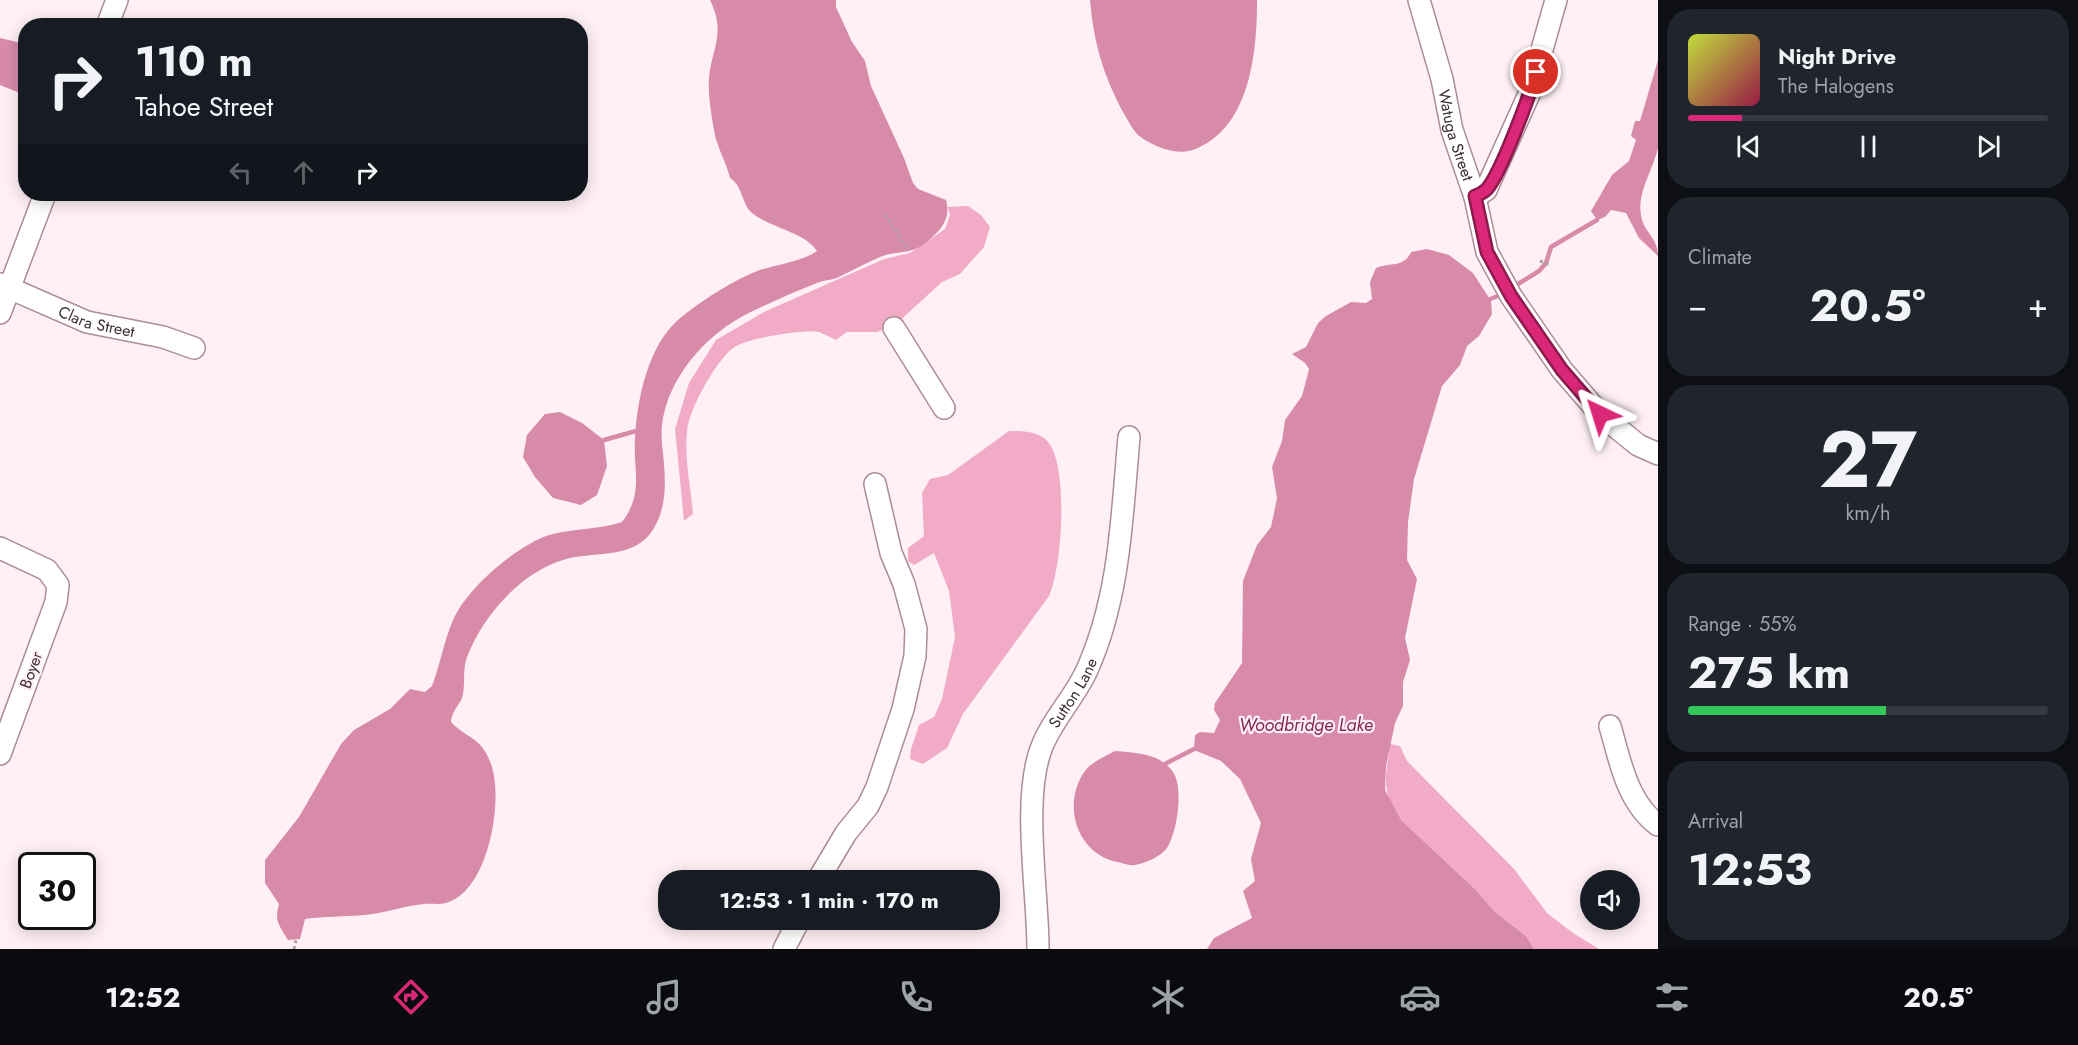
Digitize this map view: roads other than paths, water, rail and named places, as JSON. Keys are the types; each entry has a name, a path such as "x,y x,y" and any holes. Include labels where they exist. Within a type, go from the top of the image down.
{"street":[{"path":"110,18 117,0"},
{"name":"Watuga Street","path":"1419,0 1442,79 1452,130 1475,196 1487,252 1511,296 1562,370 1600,414 1638,445 1658,454"},
{"path":"1475,196 1486,190 1530,92 1556,0"},
{"path":"0,314 5,285 42,201"},
{"name":"Clara Street","path":"5,285 87,322 163,337 194,348"},
{"path":"894,328 944,408"},
{"name":"Sutton Lane","path":"1038,949 1038,905 1032,826 1037,771 1041,749 1087,670 1110,604 1120,543 1129,437"},
{"path":"824,870 846,833 857,822 877,787 900,719 915,656 916,629 904,584 891,553 875,484"},
{"name":"Boyer","path":"0,548 47,570 58,585 56,602 0,754"},
{"path":"1610,726 1633,798 1647,817 1658,825"},
{"path":"784,949 794,930"}],"water":[{"path":"710,0 836,0 836,7 852,42 865,61 871,86 913,183 918,189 946,200 945,220 934,236 918,248 880,257 837,278 820,282 791,294 747,314 714,336 685,367 667,404 662,424 664,498 659,518 646,538 636,546 625,550 575,557 547,566 518,586 493,612 467,657 462,698 451,722 483,748 491,764 495,780 496,799 490,842 483,863 473,881 461,895 443,904 417,905 365,915 305,919 300,939 288,940 277,919 279,904 265,883 265,860 299,817 341,744 354,730 390,709 410,689 425,692 432,686 450,628 460,608 481,582 508,558 536,540 549,535 622,522 629,511 635,491 636,423 646,374 659,344 678,320 740,279 760,270 804,258 817,251 804,239 752,213 737,185 730,178 716,138 710,102 709,78 716,46 717,25"},
{"path":"1090,0 1257,0 1255,41 1247,84 1230,122 1216,137 1198,148 1183,152 1159,147 1138,135 1123,112 1105,71 1094,31"},
{"path":"0,38 18,42 18,92 0,85"},
{"path":"1658,60 1658,148 1643,189 1640,206 1642,221 1656,244 1658,256 1639,238 1626,213 1611,210 1605,217 1597,220 1591,211 1612,175 1629,161 1636,140 1631,136 1635,121 1640,121"},
{"name":"Woodbridge Lake","path":"1427,249 1449,255 1473,273 1491,301 1492,314 1479,336 1467,346 1460,365 1442,386 1414,479 1408,522 1407,560 1417,579 1405,638 1410,660 1403,682 1403,706 1395,723 1386,766 1385,790 1401,820 1475,889 1495,912 1526,936 1534,949 1207,949 1214,938 1252,918 1243,891 1255,881 1251,859 1261,823 1240,779 1221,761 1194,750 1195,735 1200,732 1214,733 1220,720 1214,710 1215,703 1242,663 1243,581 1257,545 1271,527 1277,498 1272,467 1282,441 1285,420 1302,396 1309,369 1305,363 1292,354 1306,347 1318,323 1326,316 1351,302 1366,303 1372,299 1370,282 1376,268 1401,263 1411,252"},
{"path":"560,412 582,423 604,440 607,466 597,495 581,505 553,498 535,477 523,457 527,435 545,414"},
{"path":"1115,751 1147,755 1161,761 1173,772 1178,789 1178,810 1171,841 1161,854 1135,865 1103,857 1092,849 1077,826 1074,812 1074,798 1078,784 1087,768"}],"waterway":[{"path":"1518,284 1539,271 1546,263 1551,247 1597,220"},
{"path":"1490,299 1498,296"},
{"path":"604,440 636,431"},
{"path":"1161,766 1194,749"}]}
